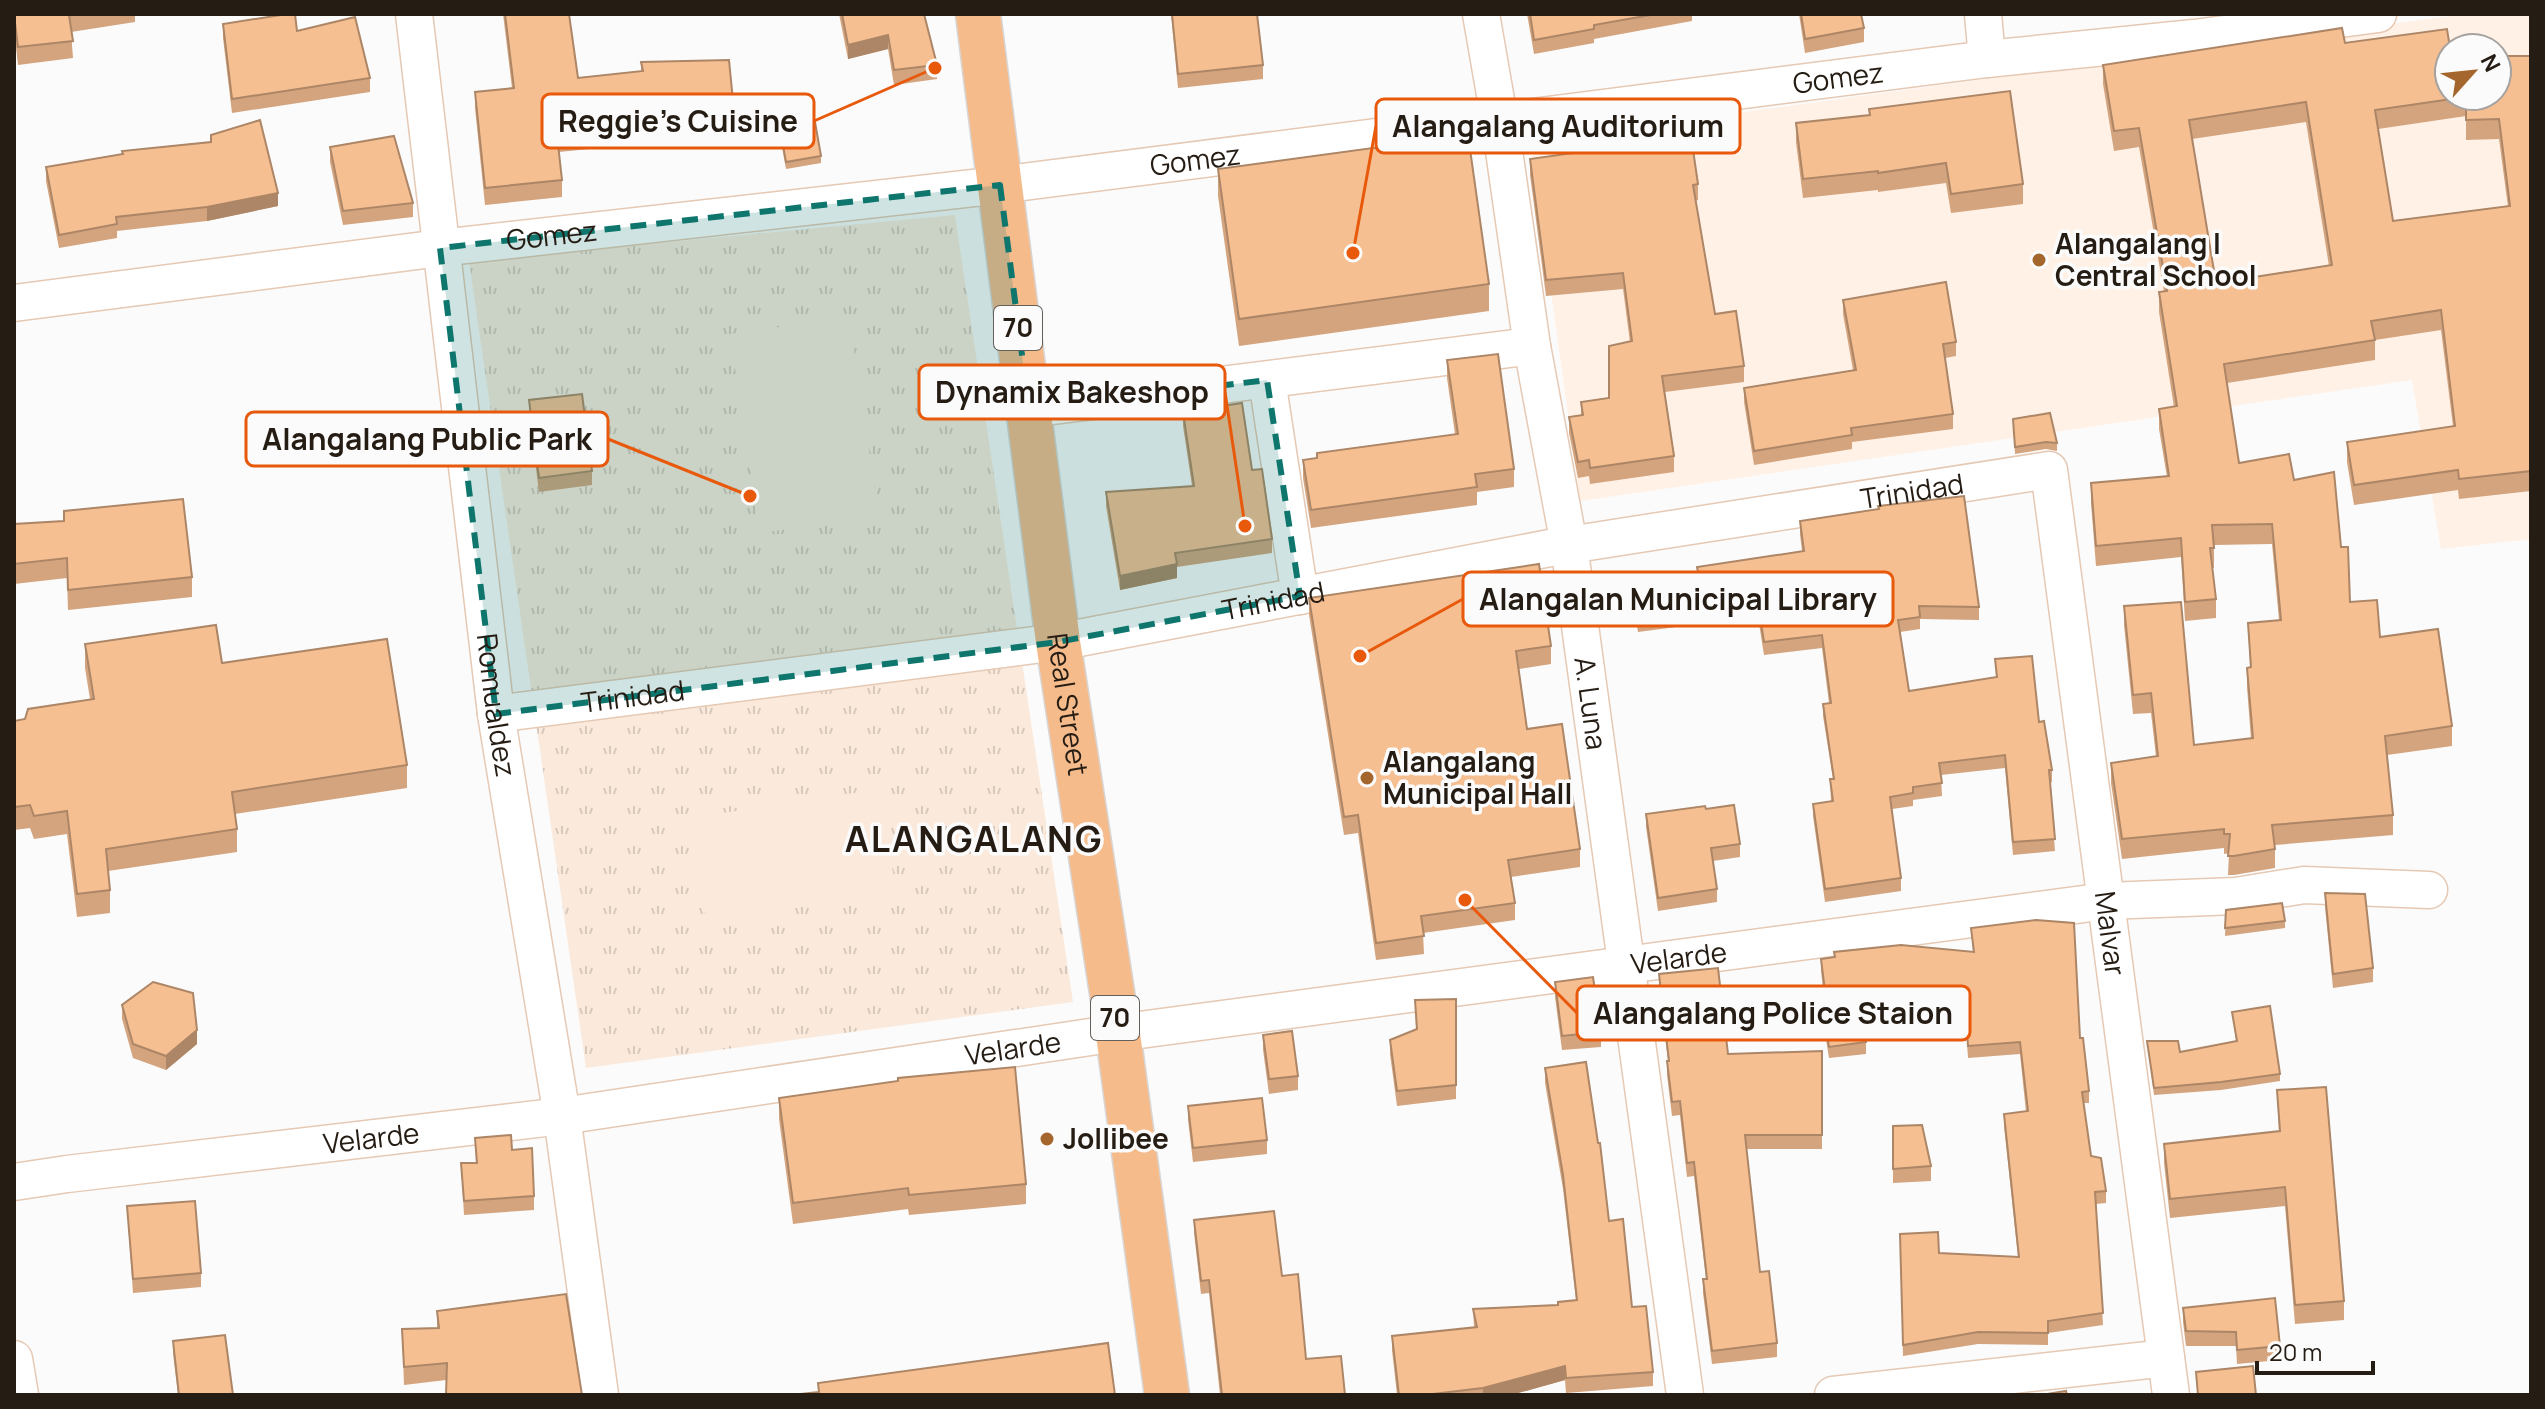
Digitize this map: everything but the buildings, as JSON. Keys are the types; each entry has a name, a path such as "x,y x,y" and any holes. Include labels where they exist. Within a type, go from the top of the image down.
{"highway":[{"name":"Real Street","path":"978,14 1058,642 1167,1395"}],"street":[{"name":"Romualdez","path":"414,14 496,714 562,1116 600,1395"},
{"name":"A. Luna","path":"1481,14 1532,346 1569,545 1685,1395"},
{"path":"1983,14 1987,59"},
{"name":"Gomez","path":"14,303 440,248 1000,185 1987,59 2194,38 2378,14"},
{"path":"1029,409 1532,346"},
{"path":"1267,380 1300,596"},
{"name":"Trinidad","path":"496,714 1058,642 1569,545 2049,470"},
{"name":"Malvar","path":"2049,470 2171,1395"},
{"name":"Velarde","path":"14,1182 562,1116 1117,1033 2106,901 2236,896 2304,885 2429,890"},
{"path":"1833,1395 2166,1358"},
{"path":"14,1359 20,1395"}],"highlighted area":[{"path":"1000,185 1029,409 1267,380 1300,596 1058,642 496,714 440,248"}],"shaded area":[{"name":"Alangalang I Central School","path":"2465,14 2531,14 2531,539 2441,549 2412,380 1580,501 1530,141"}],"green space":[{"path":"955,215 1073,1002 586,1068 469,261"},
{"path":"849,317 879,516 760,533 730,334"},
{"path":"880,789 896,892 707,922 690,818"}],"place":[{"name":"Reggie's Cuisine","path":"935,68"},
{"name":"Alangalang Auditorium","path":"1353,253"},
{"name":"Alangalang I Central School","path":"2039,260"},
{"name":"Alangalang Public Park","path":"750,496"},
{"name":"Dynamix Bakeshop","path":"1245,526"},
{"name":"Alangalan Municipal Library","path":"1360,656"},
{"name":"Alangalang Municipal Hall","path":"1367,778"},
{"name":"Alangalang Police Staion","path":"1465,900"},
{"name":"Jollibee","path":"1047,1139"}],"district":[{"name":"ALANGALANG","path":"974,839"}]}
